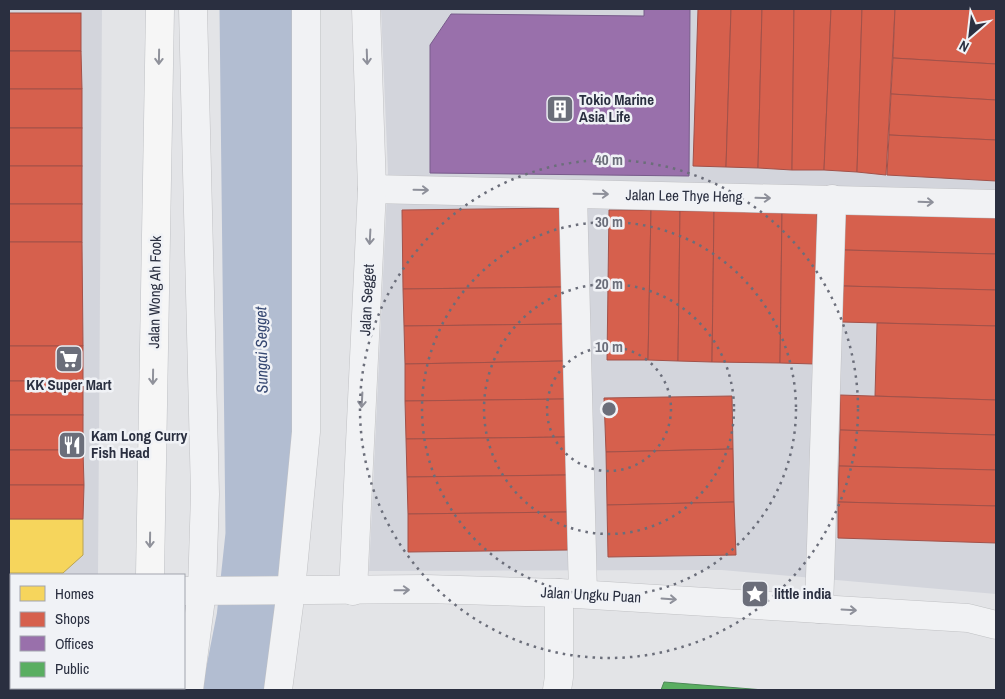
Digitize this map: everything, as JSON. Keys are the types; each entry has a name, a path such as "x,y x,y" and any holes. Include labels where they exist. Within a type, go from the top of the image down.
{"main road":[{"name":"Jalan Wong Ah Fook","path":"150,574 160,9"}],"street":[{"path":"188,690 205,494 193,9"},
{"path":"278,690 306,432 306,9"},
{"name":"Jalan Segget","path":"353,590 372,188 366,9"},
{"name":"Jalan Lee Thye Heng","path":"372,188 996,204"},
{"path":"556,690 571,593 573,194"},
{"path":"819,609 832,199"},
{"name":"Jalan Ungku Puan","path":"198,591 426,590 571,593 968,618 996,625"}],"shaded area":[{"path":"9,9 102,9 98,574 10,574 10,689 98,690 9,690"},
{"path":"381,9 996,9 996,594 722,570 369,571 388,172"}],"building: Homes":[{"path":"9,519 83,519 83,555 63,573 9,573"}],"building: Shops":[{"path":"698,9 731,9 726,167 693,166"},
{"path":"731,9 762,9 758,168 726,167"},
{"path":"762,9 794,9 792,170 758,168"},
{"path":"794,9 831,9 824,170 792,170"},
{"path":"831,9 862,9 857,172 824,170"},
{"path":"862,9 895,9 886,175 857,172"},
{"path":"895,9 996,9 996,64 893,58"},
{"path":"9,13 81,13 81,51 9,51"},
{"path":"9,51 81,51 82,89 9,89"},
{"path":"893,58 996,64 996,100 891,94"},
{"path":"9,89 82,89 82,128 9,128"},
{"path":"891,94 996,100 996,140 889,135"},
{"path":"9,128 82,128 82,166 9,166"},
{"path":"889,135 996,140 996,181 887,175"},
{"path":"9,166 82,166 82,204 9,204"},
{"path":"9,204 82,204 82,242 9,242"},
{"path":"561,208 563,287 403,289 402,210"},
{"path":"609,210 651,210 648,360 607,360"},
{"path":"651,210 680,211 678,361 648,360"},
{"path":"680,211 714,211 712,362 678,361"},
{"path":"714,211 782,213 780,363 712,362"},
{"path":"782,213 817,213 815,364 780,363"},
{"path":"845,214 996,218 996,254 844,250"},
{"path":"9,242 82,242 83,346 9,346"},
{"path":"844,250 996,254 996,290 843,286"},
{"path":"843,286 996,290 996,326 842,322"},
{"path":"563,287 563,324 404,326 403,289"},
{"path":"877,323 996,326 996,400 875,396"},
{"path":"563,324 564,361 405,364 404,326"},
{"path":"9,346 83,346 83,381 9,381"},
{"path":"564,361 565,399 405,401 405,364"},
{"path":"9,381 83,381 83,415 9,415"},
{"path":"840,395 996,400 996,435 840,430"},
{"path":"732,396 733,449 606,452 604,398"},
{"path":"565,399 566,437 406,439 405,401"},
{"path":"9,415 83,415 83,450 9,450"},
{"path":"840,430 996,435 996,470 839,466"},
{"path":"566,437 567,475 407,477 406,439"},
{"path":"733,449 734,502 607,505 606,452"},
{"path":"9,450 83,450 84,485 9,485"},
{"path":"839,466 996,470 996,506 838,502"},
{"path":"567,475 567,512 408,514 407,477"},
{"path":"9,485 84,485 83,519 9,519"},
{"path":"734,502 736,555 608,557 607,505"},
{"path":"838,502 996,506 996,543 838,538"},
{"path":"567,512 568,550 408,552 408,514"},
{"path":"9,669 10,689 96,689 96,690 9,690"}],"building: Offices":[{"name":"Tokio Marine Asia Life","path":"644,9 690,9 689,176 430,173 430,45 451,14 644,16"}],"building: Public":[{"path":"664,682 764,690 661,690"}],"waterway":[{"name":"Sungai Segget","path":"240,690 254,619 263,535 257,9"}],"place":[{"name":"Tokio Marine Asia Life","path":"560,109"},
{"name":"KK Super Mart","path":"69,359"},
{"name":"Kam Long Curry Fish Head","path":"72,445"},
{"name":"little india","path":"755,594"}]}
